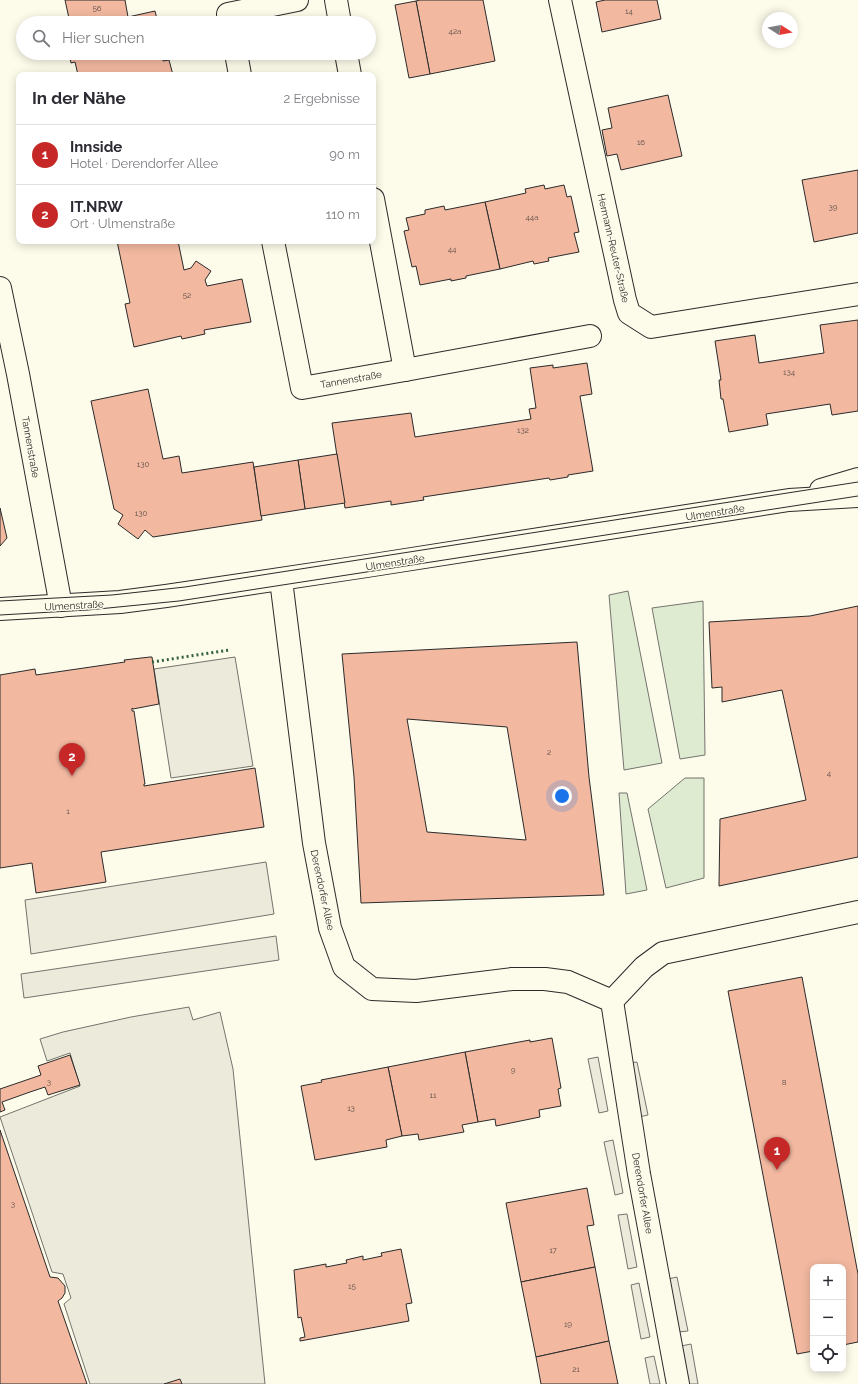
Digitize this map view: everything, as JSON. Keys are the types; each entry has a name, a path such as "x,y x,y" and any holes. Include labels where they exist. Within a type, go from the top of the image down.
{"street":[{"path":"227,12 297,0"},
{"path":"336,0 339,16"},
{"name":"Hermann-Reuter-Straße","path":"560,0 623,292 629,313 651,327 858,294"},
{"path":"237,60 239,72"},
{"path":"347,60 349,72"},
{"path":"376,214 405,370"},
{"name":"Tannenstraße","path":"274,244 302,388 590,336"},
{"name":"Tannenstraße","path":"0,288 18,374 61,606"},
{"name":"Ulmenstraße","path":"789,500 858,479"},
{"name":"Ulmenstraße","path":"0,609 120,602 281,580 789,500 858,496"},
{"name":"Derendorfer Allee","path":"281,580 314,843 330,928 344,968 372,989 416,990 512,979 545,979 568,982 612,1001 639,1174 678,1384"},
{"path":"612,1001 644,967 663,953 858,912"}],"green space":[{"path":"628,591 662,763 624,770 609,595"},
{"path":"703,601 705,755 680,759 652,608"},
{"path":"685,778 704,778 704,878 666,888 648,809"},
{"path":"619,793 627,793 647,890 626,894"}],"shaded area":[{"path":"235,657 253,766 171,778 154,669"},
{"path":"266,862 274,914 31,954 25,900"},
{"path":"276,936 279,960 24,998 21,974"},
{"path":"189,1007 193,1020 220,1012 233,1069 265,1384 90,1384 64,1304 71,1298 63,1274 52,1272 0,1117 80,1086 70,1053 47,1061 40,1039 63,1032 131,1017"},
{"path":"598,1057 608,1111 599,1113 588,1059"},
{"path":"637,1062 648,1115 639,1117 628,1063"},
{"path":"613,1140 623,1193 615,1195 604,1142"},
{"path":"627,1214 637,1267 628,1269 618,1215"},
{"path":"677,1277 688,1331 678,1332 668,1279"},
{"path":"639,1283 650,1337 641,1339 631,1285"},
{"path":"691,1344 698,1384 688,1384 681,1346"},
{"path":"654,1356 660,1384 650,1384 645,1358"}],"building":[{"path":"65,0 125,0 128,16 68,16"},
{"path":"483,0 495,61 430,74 416,1"},
{"path":"605,0 657,0 661,19 602,32 596,2"},
{"path":"416,1 430,74 409,78 395,5"},
{"path":"155,11 156,16 132,16"},
{"path":"70,60 169,60 172,72 77,72 75,62 71,63"},
{"path":"668,95 682,156 621,170 617,154 607,156 602,130 612,128 608,108"},
{"path":"858,170 858,233 814,242 802,180"},
{"path":"544,185 545,189 564,185 567,197 571,196 579,232 574,233 579,252 548,258 549,261 534,264 533,261 500,269 485,202 526,193 525,189"},
{"path":"485,202 500,269 466,276 466,278 451,281 451,279 420,285 416,266 412,267 404,231 409,230 406,218 425,214 425,210 444,206 445,210"},
{"path":"118,244 179,244 184,270 191,268 196,261 211,271 205,280 207,286 242,279 251,322 204,330 205,334 182,339 181,336 134,347 125,304 130,303"},
{"path":"858,320 858,411 832,415 830,404 766,414 768,425 729,432 723,399 721,399 719,380 721,380 715,341 755,335 759,363 824,353 820,325"},
{"path":"587,363 592,394 580,396 593,471 568,475 568,477 550,480 549,478 423,497 424,500 391,505 391,501 345,508 332,423 411,413 415,437 531,419 529,409 536,408 530,368 553,365 553,368"},
{"path":"148,389 163,459 179,456 182,473 253,462 262,520 153,537 145,530 138,539 118,524 123,515 114,509 91,401"},
{"path":"337,454 345,503 305,509 298,460"},
{"path":"298,460 305,509 261,516 254,467"},
{"path":"0,508 7,538 0,546"},
{"path":"858,606 858,857 719,886 720,819 806,800 782,690 722,702 722,687 712,688 709,622 810,616"},
{"path":"577,642 589,777 604,895 361,903 354,777 342,654","holes":["407,719 507,727 526,840 427,832"]},
{"path":"152,657 159,704 132,708 132,711 134,711 145,784 144,786 255,768 264,827 101,852 106,882 36,893 32,863 0,868 0,675 35,669 36,675 125,662 124,660"},
{"path":"802,977 858,1274 858,1342 846,1344 846,1264 810,1264 810,1352 797,1354 728,991"},
{"path":"552,1038 561,1088 558,1089 561,1106 539,1110 540,1117 496,1126 495,1119 478,1122 465,1052 530,1040 530,1042"},
{"path":"465,1052 478,1122 462,1125 464,1132 419,1140 418,1134 402,1136 388,1067"},
{"path":"70,1055 80,1085 48,1095 45,1087 30,1092 2,1102 5,1110 0,1112 0,1089 41,1075 38,1066"},
{"path":"388,1067 402,1136 386,1140 387,1147 315,1160 301,1086 322,1082 321,1080"},
{"path":"0,1130 50,1277 58,1278 65,1286 65,1293 58,1301 87,1384 0,1384"},
{"path":"587,1188 594,1225 587,1226 595,1267 521,1282 506,1203"},
{"path":"401,1249 412,1303 406,1304 409,1321 300,1341 300,1338 305,1337 301,1317 298,1318 294,1270 326,1264 326,1267 347,1263 346,1260 363,1256 363,1260 382,1256 381,1253"},
{"path":"595,1267 609,1341 536,1357 521,1282"},
{"path":"609,1341 618,1384 541,1384 536,1357"},
{"path":"180,1379 182,1384 164,1384"}],"tram line":[{"path":"0,601 112,595 185,587 858,482"},
{"path":"0,615 88,610 179,601 858,496"}],"hedge":[{"path":"152,662 229,650"}],"place":[{"name":"IT.NRW","path":"72,776"},
{"name":"Innside","path":"777,1170"}]}
